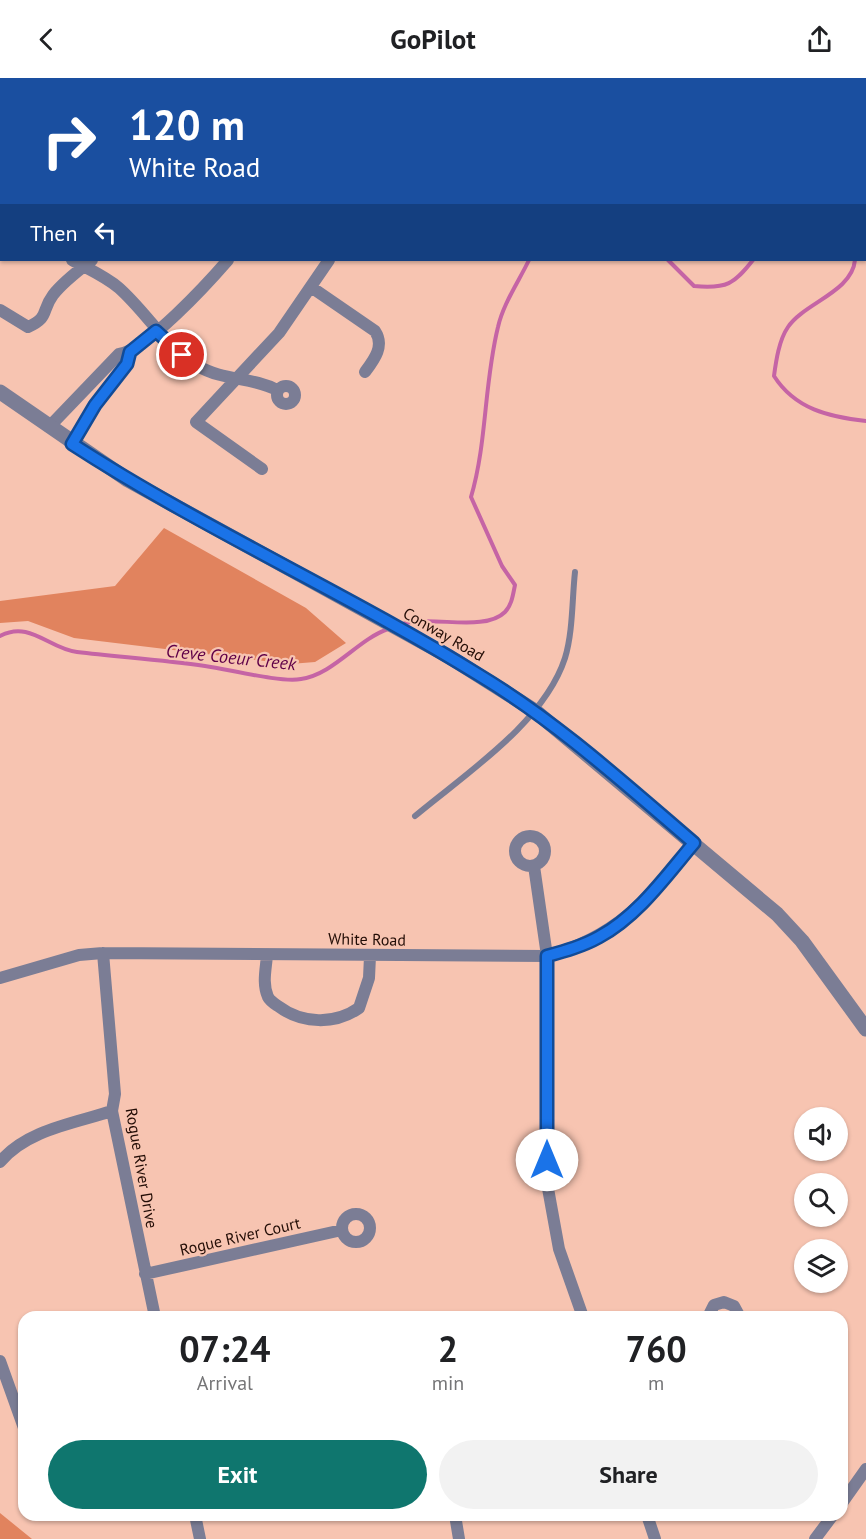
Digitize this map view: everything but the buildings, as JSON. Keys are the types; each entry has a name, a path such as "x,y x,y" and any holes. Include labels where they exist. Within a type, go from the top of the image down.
{"street":[{"path":"49,427 119,354 130,352 156,331 227,261"},
{"path":"262,469 196,422 279,333 328,261"},
{"path":"0,310 27,327 39,322 45,316 53,295 88,263 120,289 156,331 199,366 236,380 267,385 277,390"},
{"path":"311,287 375,331 380,341 378,350 364,372"},
{"path":"72,444 95,405 127,364 130,352"},
{"name":"Conway Road","path":"0,392 72,444 128,480 448,656 534,711 777,914 802,941 866,1029"},
{"name":"White Road","path":"0,978 78,955 103,953 547,956 600,936 622,920 650,895 694,843"},
{"path":"534,866 547,956 547,1183 559,1249 581,1311"},
{"name":"Rogue River Drive","path":"103,953 115,1094 112,1111 154,1311"},
{"path":"267,955 264,981 269,999 285,1011 318,1020 339,1019 358,1008 369,978 370,956"},
{"path":"0,1162 25,1141 112,1111"},
{"name":"Rogue River Court","path":"145,1274 342,1230"},
{"path":"711,1311 714,1305 724,1302 734,1306 737,1311"},
{"path":"0,1361 18,1411"},
{"path":"848,1495 866,1470"},
{"path":"196,1521 200,1539"},
{"path":"455,1521 459,1539"},
{"path":"649,1521 655,1539"},
{"path":"815,1539 828,1521"}],"lane":[{"path":"415,816 513,734 534,711 560,672 566,656 575,572"}],"shaded area":[{"path":"164,528 306,608 346,643 315,662 290,664 74,638 28,621 0,623 0,601 115,586"},
{"path":"0,1513 32,1539 0,1539"}],"waterway":[{"name":"Creve Coeur Creek","path":"400,625 426,621 484,621 496,618 505,612 511,603 515,585 502,566 471,497 480,456 493,348 500,318 528,261"},
{"name":"Creve Coeur Creek","path":"669,261 694,286 705,287 714,287 735,280 752,261"},
{"name":"Creve Coeur Creek","path":"855,261 846,281 805,311 788,327 780,344 774,376 782,387 803,404 826,414 866,421"},
{"name":"Creve Coeur Creek","path":"0,636 21,631 77,652 189,664 292,680 313,676 324,671 366,641 388,629"}],"route":[{"path":"182,355 156,331 130,352 127,364 108,386 72,444 128,480 337,594 479,675 534,711 694,843 650,895 622,920 600,936 572,949 547,956 547,1160"}]}
